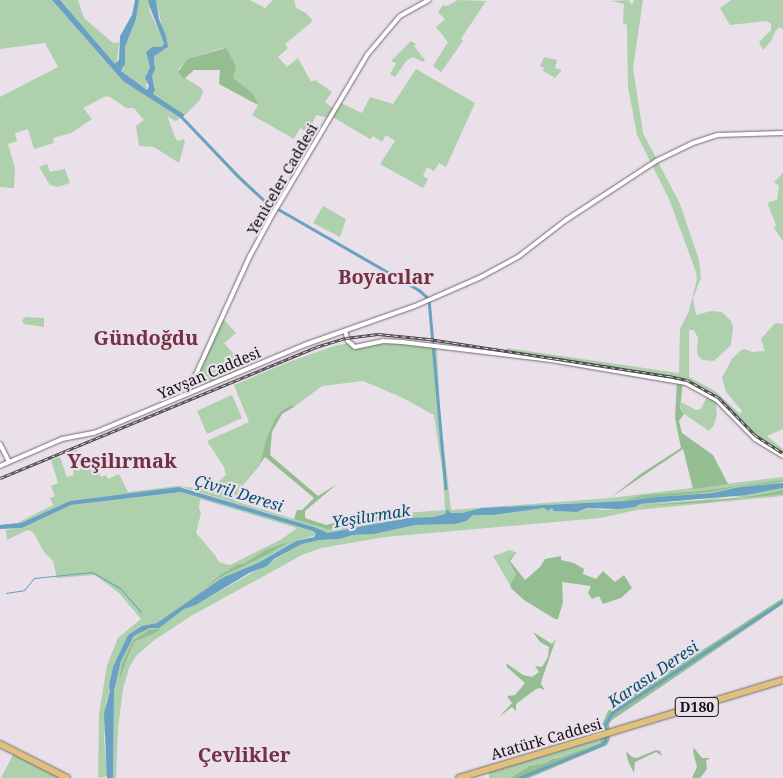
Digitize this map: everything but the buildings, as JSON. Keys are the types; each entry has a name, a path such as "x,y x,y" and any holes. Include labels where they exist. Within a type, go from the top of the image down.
{"highway":[{"name":"Atatürk Caddesi","path":"459,778 610,735 783,682"},
{"name":"Atatürk Caddesi","path":"469,778 601,737"},
{"path":"0,745 62,778"},
{"path":"0,745 67,778"}],"street":[{"name":"Yeniceler Caddesi","path":"187,394 250,256 276,208 369,52 400,16 428,0"},
{"name":"Yavşan Caddesi","path":"0,466 62,439 94,433 307,344 429,301 481,277 518,257 566,220 656,161 679,149 717,135 783,133"},
{"path":"345,331 348,341 355,346 388,341 434,346 552,360 686,383 717,400 751,436 783,456"},
{"path":"0,444 8,462"},
{"path":"0,448 8,462"}],"green space":[{"path":"0,0 52,0 121,79 181,118 175,121 167,116 175,137 178,141 184,139 185,141 179,163 154,147 139,146 136,126 144,120 134,108 126,108 106,96 83,108 92,119 71,133 53,138 54,143 34,149 28,129 15,133 17,141 8,144 15,168 14,188 0,187 0,97 58,67 45,43 0,49"},
{"path":"60,0 78,0 84,18 113,43 119,42 117,63 115,64"},
{"path":"139,0 148,0 150,12 164,42 162,47 151,47 146,52 150,67 146,75 147,90 121,71 124,68 125,47 136,19"},
{"path":"156,0 250,0 265,8 273,0 294,0 296,8 306,13 313,21 285,44 288,48 278,57 287,67 298,58 311,82 315,80 332,92 325,102 334,109 339,102 362,113 370,97 393,104 416,69 475,103 446,167 439,163 434,171 427,167 423,176 428,179 423,188 380,164 395,141 386,135 382,142 373,136 370,139 331,116 330,118 316,115 308,133 300,128 294,139 252,115 258,105 233,78 223,48 187,59 178,70 180,75 200,87 203,91 200,100 185,115 153,94 155,87 152,76 155,65 154,56 156,52 167,49"},
{"path":"458,0 486,1 461,39 463,41 441,72 433,66 448,42 436,27 445,19 438,12 443,5 447,6"},
{"path":"629,0 632,5 634,0 643,0 633,68 643,133 680,204 699,260 701,278 693,298 696,315 711,311 722,312 731,321 733,327 731,345 714,361 703,360 698,356 698,338 694,330 689,330 689,377 715,391 740,414 742,411 726,392 722,378 732,359 740,351 744,349 752,352 765,351 761,339 775,323 783,324 783,429 767,436 783,449 783,456 760,443 719,402 716,406 717,414 714,425 709,431 684,414 680,409 681,402 696,410 701,409 708,394 686,383 506,354 507,348 679,373 680,329 689,311 697,279 669,199 637,135 628,87 627,25 623,23 624,4 611,1"},
{"path":"731,0 783,0 783,30 780,27 776,30 771,41 763,50 759,42 771,30 771,24 767,21 730,25 720,8"},
{"path":"411,41 416,44 414,46 425,60 423,62 413,57 407,60 395,77 390,74 396,63 391,61"},
{"path":"226,48 236,66 233,78 253,94 258,105 219,84 220,70 194,70 184,79 178,72 187,59"},
{"path":"544,57 557,60 555,68 562,70 555,78 543,71 544,68 540,66"},
{"path":"47,164 50,172 65,169 70,183 58,187 50,185 39,167"},
{"path":"783,173 783,241 774,228 776,225 768,205 769,202 777,200 779,186 774,182"},
{"path":"323,206 346,219 340,237 313,223"},
{"path":"26,317 44,318 44,327 24,324 22,320"},
{"path":"223,319 236,333 224,343 247,369 187,394"},
{"path":"379,342 437,347 440,413 451,510 610,498 783,477 783,480 771,482 699,491 643,495 627,499 643,496 712,492 775,482 783,483 713,493 625,501 480,508 463,513 451,513 448,510 445,514 433,517 404,518 328,533 314,527 182,487 70,501 21,523 10,526 0,525 17,523 53,505 50,498 55,496 51,486 58,483 51,460 60,457 67,477 74,475 69,453 77,450 83,463 92,459 101,477 106,475 108,479 119,474 128,492 177,486 197,488 217,483 226,475 224,467 207,441 249,422 234,385 286,363 334,346 349,343 353,346","holes":["363,381 401,397 434,415 443,475 445,510 391,514 354,526 327,529 235,501 239,490 260,465 266,439 281,411 291,405 294,407 322,386"]},
{"path":"677,381 683,382 680,409 684,414 679,421 682,433 713,455 728,484 693,489 683,449 610,498 642,473 681,448 675,418"},
{"path":"232,395 242,418 207,434 197,411"},
{"path":"291,405 294,407 282,414 272,432 270,455 318,496 337,484 305,511 305,518 326,525 368,515 391,514 338,529 327,529 294,519 297,510 302,510 314,498 265,457 260,464 266,439 275,419 281,411"},
{"path":"783,480 783,482 741,486 712,492 624,500 643,495 699,491"},
{"path":"783,488 783,490 746,497 730,496 705,501 746,498 768,494 783,494 783,496 637,510 600,518 385,537 321,548 302,555 191,616 153,641 136,656 129,668 123,689 118,728 116,778 113,778 114,691 121,661 134,636 150,628 158,628 184,609 196,605 302,544 320,540 339,539 353,535 374,534 417,525 456,524 463,522 473,515 493,515 544,508 548,511 552,508 556,511 577,512 592,508 602,510 619,509 640,504 703,500 730,495 747,495","holes":["155,630 134,642 118,683 122,663 133,640 147,631"]},
{"path":"783,490 783,494 698,503 639,506 746,497"},
{"path":"181,492 313,531 316,535 296,541 260,562 221,579 157,623 143,626 128,635 112,671 110,691 106,702 104,740 108,776 98,778 99,714 107,665 118,638 141,619 119,593 95,575 57,578 53,561 44,552 33,532 27,530 7,540 6,530 22,528 71,505","holes":["200,499 297,528 282,539 230,565 225,564 219,562 196,533 201,513 199,508","291,540 267,555 221,577 200,591 220,575 240,563 245,563 265,550"]},
{"path":"292,540 267,555 221,577 199,592 220,575 238,564 245,563 265,550"},
{"path":"510,550 517,553 508,560 516,574 510,585 493,556"},
{"path":"516,553 510,561 525,580 540,567 545,559 561,556 561,560 574,563 584,569 583,574 596,579 603,571 615,582 624,575 632,588 621,598 603,604 599,596 592,599 588,593 591,586 562,582 563,602 558,619 555,619 524,600 511,588 510,585 516,574 508,560"},
{"path":"783,598 783,604 612,720 609,724 610,739 607,745 529,778 510,778 529,766 543,764 554,758 562,757 600,743 602,725 608,711"},
{"path":"160,629 134,642 118,683 122,663 133,640 149,630"},
{"path":"533,632 552,644 556,639 542,679 541,684 545,690 536,689 516,704 516,711 512,707 499,717 512,703 507,696 515,695 525,683 507,667 506,663 523,675 532,677 539,672 535,666 542,667 548,657 549,647 540,642"},
{"path":"601,739 600,743 562,757 555,757 543,764 527,767 510,778 489,778 489,772"},
{"path":"694,748 702,758 710,758 706,761 707,769 700,778 692,778 697,767"},
{"path":"656,750 660,751 662,756 656,752 635,762 634,773 628,761 626,751 632,757 637,758"},
{"path":"14,753 62,778 1,778"}],"water":[{"path":"52,0 60,0 115,64 119,60 120,36 132,15 135,0 139,0 136,19 125,47 125,64 121,71 147,90 149,86 145,78 150,67 146,52 152,47 162,47 164,43 148,0 156,0 159,19 168,47 154,56 155,69 152,76 155,90 153,94 185,115 181,118 123,81"},
{"path":"783,483 783,488 747,495 640,504 635,507 619,509 588,508 577,512 554,511 552,508 548,511 544,508 493,515 473,515 466,521 456,524 416,525 374,534 353,535 339,539 320,540 302,544 274,559 267,566 249,573 196,605 184,609 159,628 150,628 134,636 121,661 114,691 113,778 107,778 104,713 110,691 109,686 113,667 128,635 142,626 157,623 222,578 260,562 296,541 314,537 316,534 313,531 181,492 71,505 22,528 0,529 0,525 21,523 70,501 179,487 314,527 328,533 404,518 433,517 445,514 447,509 451,513 462,513 481,508 625,501 713,493 740,487"}],"waterway":[{"path":"180,115 238,176 266,202 419,290 429,299 446,488"},
{"path":"6,593 24,590 34,578 92,572 120,588 141,612"},
{"name":"Karasu Deresi","path":"519,778 603,744 605,741 605,725 612,713 783,601"}],"railway":[{"path":"0,478 316,347 346,338 378,334 429,339 687,380 719,398 755,435 783,453"}],"district":[{"name":"Boyacılar","path":"386,276"},
{"name":"Gündoğdu","path":"146,337"},
{"name":"Yeşilırmak","path":"122,460"},
{"name":"Çevlikler","path":"244,754"}],"water label":[{"name":"Çivril Deresi","path":"239,493"}]}
